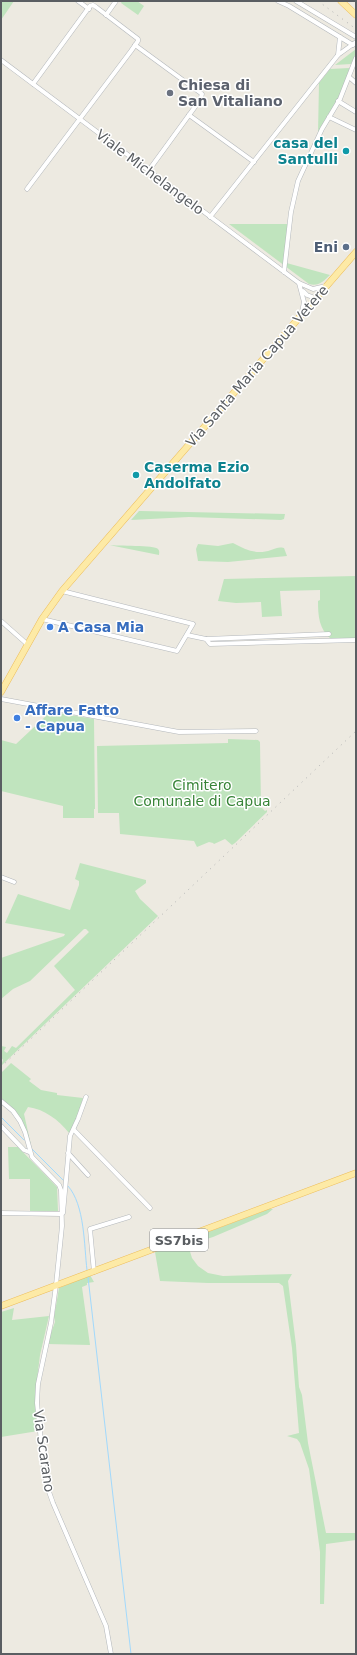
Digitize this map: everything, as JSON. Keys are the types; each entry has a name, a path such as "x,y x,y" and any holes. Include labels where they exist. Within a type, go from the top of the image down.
{"main road":[{"path":"342,1 355,14"},
{"name":"Via Santa Maria Capua Vetere","path":"1,692 42,619 62,591 209,423 314,298 356,252"},
{"name":"SS7bis","path":"1,1306 356,1173"}],"street":[{"path":"78,1 89,9"},
{"path":"106,15 116,1"},
{"path":"210,217 338,55 354,44 278,1"},
{"path":"296,1 356,37"},
{"path":"27,189 138,41 135,36 93,5 33,84"},
{"path":"338,55 340,37"},
{"path":"135,45 201,93 201,98 149,170"},
{"path":"284,272 290,212 298,181 312,149 338,101 356,58"},
{"name":"Viale Michelangelo","path":"1,60 284,272 309,288"},
{"path":"349,77 356,83"},
{"path":"338,101 356,112"},
{"path":"189,115 254,162"},
{"path":"329,117 356,130"},
{"path":"299,283 304,302 302,312"},
{"path":"309,288 314,289 326,286"},
{"path":"309,288 314,298"},
{"path":"302,290 307,295 314,298"},
{"path":"42,619 176,651 193,624 62,591"},
{"path":"1,621 27,644"},
{"path":"187,635 206,639 329,634"},
{"path":"206,639 210,644 356,640"},
{"path":"1,699 179,732 256,731"},
{"path":"1,877 14,882"},
{"path":"62,1226 70,1136 74,1130 86,1097"},
{"path":"1,1101 13,1111 20,1121 25,1132 29,1152 34,1160 60,1188 62,1226"},
{"path":"1,1126 24,1150 29,1152"},
{"path":"74,1130 150,1208"},
{"path":"68,1153 88,1175"},
{"path":"1,1213 61,1214"},
{"path":"94,1272 90,1229 130,1217"},
{"name":"Via Scarano","path":"62,1226 51,1323 38,1384 38,1403 44,1470 53,1503 106,1626 111,1654"}],"green space":[{"path":"1,1 14,1 1,20"},
{"path":"122,1 137,1 144,6 138,15 121,3"},
{"path":"356,49 356,53 351,64 335,65"},
{"path":"349,68 346,83 318,133 319,83 330,69"},
{"path":"229,224 288,224 283,262 330,275 318,284 309,284"},
{"path":"139,511 285,514 284,519 281,520 189,517 131,520"},
{"path":"233,543 247,550 256,552 284,548 287,556 228,562 198,561 196,549 198,544 218,546"},
{"path":"109,545 143,546 155,548 159,550 159,555"},
{"path":"356,576 356,639 331,639 324,631 318,612 320,590 280,591 282,616 262,617 261,602 236,603 218,601 224,579"},
{"path":"47,711 94,719 94,818 63,818 63,806 1,791 1,740 16,744 45,717"},
{"name":"Cimitero Comunale di Capua","path":"228,739 258,740 260,742 261,807 265,811 267,810 267,812 232,845 225,839 214,844 209,842 197,847 194,841 120,834 119,813 98,813 97,746 228,743"},
{"path":"80,863 146,880 146,883 135,891 140,899 158,916 1,1066 3,1060 1,1057 1,1046 6,1047 4,1051 7,1053 12,1046 16,1048 75,990 54,966 89,932 84,929 30,981 13,989 1,999 1,958 64,936 65,934 5,923 18,894 70,910 79,885 79,881 75,879"},
{"path":"11,1063 31,1079 29,1081 41,1090 57,1093 57,1095 83,1098 76,1121 69,1133 51,1116 40,1110 28,1107 24,1114 31,1145 23,1123 1,1099 1,1073"},
{"path":"8,1147 18,1147 57,1187 58,1211 30,1211 30,1179 9,1179"},
{"path":"269,1209 273,1209 267,1214 213,1237 188,1245 192,1258 198,1266 208,1273 223,1276 292,1274 288,1281 296,1345 299,1387 302,1395 308,1443 326,1533 356,1533 356,1540 326,1544 324,1604 320,1604 320,1552 309,1469 300,1443 297,1439 287,1436 299,1433 292,1348 283,1286 279,1283 160,1281 155,1252"},
{"path":"90,1275 94,1282 87,1283 87,1285 82,1287 90,1345 47,1344 55,1322 54,1317 59,1288"},
{"path":"14,1308 12,1320 49,1316 40,1355 36,1388 38,1431 1,1437 1,1312"}],"waterway":[{"path":"1,1117 24,1140"},
{"path":"31,1148 63,1180"},
{"path":"68,1186 74,1194 81,1215 87,1270"},
{"path":"88,1277 131,1654"}],"railway":[{"path":"318,1 356,29"},
{"path":"1,1067 356,731"}],"place":[{"name":"Chiesa di San Vitaliano","path":"170,93"},
{"name":"casa del Santulli","path":"346,151"},
{"name":"Eni","path":"346,247"},
{"name":"Caserma Ezio Andolfato","path":"136,475"},
{"name":"A Casa Mia","path":"50,627"},
{"name":"Affare Fatto - Capua","path":"17,718"}]}
